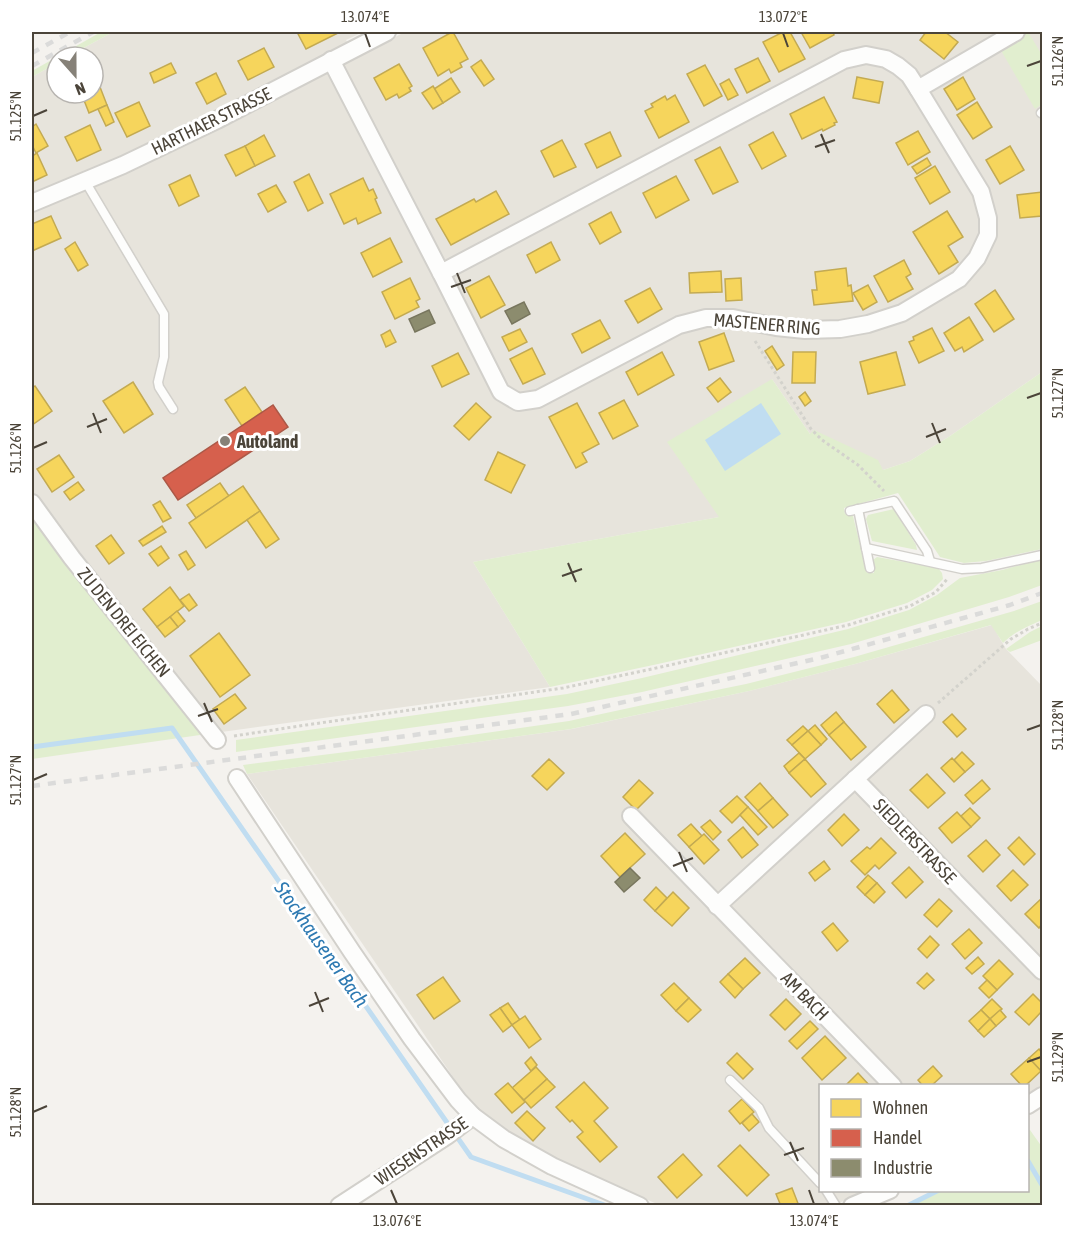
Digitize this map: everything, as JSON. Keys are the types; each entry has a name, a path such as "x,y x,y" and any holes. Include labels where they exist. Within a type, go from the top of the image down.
{"street":[{"name":"HARTHAER STRASSE","path":"32,203 217,120 387,32"},
{"path":"918,89 1016,32"},
{"name":"MASTENER RING","path":"331,60 501,392 518,402 538,399 679,325 706,318 733,318 776,327 805,330 840,329 868,324 902,313 959,279 978,258 988,235 988,219 981,192 909,75 886,59 866,55 844,60 441,273"},
{"name":"ZU DEN DREI EICHEN","path":"32,503 72,558 217,740"},
{"path":"717,906 926,714"},
{"path":"237,777 352,952 412,1039 458,1100 461,1125 504,1139 552,1166 640,1206"},
{"name":"SIEDLERSTRASSE","path":"855,779 1042,971"},
{"name":"AM BACH","path":"631,816 891,1084"},
{"path":"1029,1104 1042,1096"},
{"name":"WIESENSTRASSE","path":"339,1206 461,1125"},
{"path":"852,1206 887,1192"}],"lane":[{"path":"85,181 164,314 164,357 158,382 173,409"},
{"path":"870,568 854,510 894,501 927,550 930,561"},
{"path":"866,548 962,568 982,568 1042,555"},
{"path":"730,1080 759,1108 769,1128 819,1182"},
{"path":"827,1192 836,1206"}],"path":[{"path":"753,322 752,329 756,342 811,429 822,440 858,465 894,501"},
{"path":"217,740 317,723 564,688 848,625 910,606 936,592 948,579 951,567"},
{"path":"926,714 1011,639 1042,623"}],"shaded area":[{"path":"113,32 363,32 346,40 356,57 405,32 1042,32 1042,372 910,461 883,470 810,434 772,379 719,517 473,562 550,687 207,734 153,673 32,511 32,77 45,70 45,105 105,105 105,45 89,45"},
{"path":"992,625 1006,649 1042,686 1042,1088 1029,1097 1029,1084 819,1084 819,1192 866,1192 831,1206 662,1206 556,1161 509,1134 468,1099 247,774 572,729 749,691"}],"green space":[{"path":"101,32 113,32 89,45 78,45"},
{"path":"1024,32 1028,32 1042,55 1042,104 1035,109 999,47"},
{"path":"45,64 45,70 32,77 32,71"},
{"path":"1042,372 1042,549 986,561 964,563 940,557 898,493 844,508 845,514 853,516 867,573 874,573 873,560 877,557 938,568 942,573 943,579 932,590 907,603 846,622 550,687 473,562 719,517 667,442 772,379 810,434 814,430 878,460 883,470 910,461"},
{"path":"894,509 917,550 872,541 866,519 868,515"},
{"path":"32,511 153,673 207,734 32,759"},
{"path":"1042,559 1042,585 851,644 642,692 568,706 236,752 236,740 567,694 848,629 909,610 937,595 960,578"},
{"path":"1042,601 1042,620 1016,632 1003,643 991,625 855,664 749,691 571,729 247,774 243,765 569,721 746,684 854,657"},
{"path":"1042,626 1042,640 1010,652 1006,649 1030,632"},
{"path":"1029,1130 1042,1147 1042,1205 910,1205 931,1192 1029,1192"}],"water":[{"path":"761,403 781,434 725,471 705,440"}],"building: Wohnen":[{"path":"297,32 337,32 338,33 306,49"},
{"path":"452,32 468,59 460,63 462,67 451,73 449,69 438,76 423,48"},
{"path":"783,32 790,32 805,59 779,72 763,42"},
{"path":"801,32 833,32 834,35 810,48"},
{"path":"926,32 945,32 958,42 944,59 920,40"},
{"path":"264,48 274,67 248,80 238,61"},
{"path":"758,58 770,81 747,93 735,69"},
{"path":"481,60 494,79 484,86 471,67"},
{"path":"171,63 176,73 154,83 150,73"},
{"path":"399,64 412,86 409,88 411,91 399,98 397,94 386,100 374,78"},
{"path":"705,65 722,96 704,106 687,74"},
{"path":"216,73 226,94 207,104 196,83"},
{"path":"857,77 883,82 879,103 853,98"},
{"path":"963,77 975,99 957,110 944,89"},
{"path":"451,78 460,92 443,103 434,89"},
{"path":"729,79 738,95 728,100 720,84"},
{"path":"433,86 443,103 433,109 422,93"},
{"path":"675,95 689,122 659,138 645,111 653,107 651,104 665,96 667,100"},
{"path":"824,97 837,122 823,131 822,129 802,139 790,114"},
{"path":"105,100 107,105 89,113 86,105 105,105"},
{"path":"139,102 150,126 127,137 115,113"},
{"path":"977,102 992,127 973,139 957,115"},
{"path":"107,105 114,122 106,126 98,109"},
{"path":"36,124 48,146 36,153 32,145 32,127"},
{"path":"90,125 101,150 77,161 65,137"},
{"path":"918,131 930,152 908,165 896,143"},
{"path":"610,132 621,156 597,168 585,144"},
{"path":"773,132 786,156 762,169 749,145"},
{"path":"264,135 275,156 255,166 245,146"},
{"path":"562,140 576,167 554,177 541,151"},
{"path":"245,146 255,166 236,176 225,155"},
{"path":"1010,146 1024,170 1000,184 986,160"},
{"path":"720,147 738,182 713,194 695,160"},
{"path":"37,153 47,175 32,182 32,156"},
{"path":"927,158 931,165 917,174 912,167"},
{"path":"935,166 950,192 930,204 915,178"},
{"path":"309,174 323,203 308,211 294,182"},
{"path":"190,175 199,196 179,206 169,185"},
{"path":"676,176 689,200 656,218 643,193"},
{"path":"363,178 369,191 373,189 381,213 358,224 356,218 344,224 330,194"},
{"path":"276,185 286,202 268,212 258,194"},
{"path":"496,191 509,214 451,245 436,219 474,199 476,202"},
{"path":"1042,192 1042,216 1020,218 1017,195"},
{"path":"947,211 963,237 948,246 958,262 939,274 913,232"},
{"path":"611,212 621,232 600,244 589,224"},
{"path":"51,216 61,238 32,251 32,224"},
{"path":"390,238 402,262 373,277 361,253"},
{"path":"75,242 88,265 78,271 65,249"},
{"path":"551,242 560,260 536,273 527,255"},
{"path":"904,260 911,274 906,277 913,289 888,302 874,276"},
{"path":"846,268 853,301 814,305 812,290 817,290 815,272"},
{"path":"721,271 722,292 690,293 689,273"},
{"path":"489,276 505,305 481,318 466,288"},
{"path":"410,278 420,299 416,301 419,307 395,319 382,292"},
{"path":"741,278 742,300 726,301 725,279"},
{"path":"868,285 877,302 863,310 853,293"},
{"path":"650,288 662,309 638,323 625,301"},
{"path":"995,290 1014,319 994,332 975,304"},
{"path":"969,317 983,340 964,352 962,347 955,351 944,333"},
{"path":"600,320 610,338 582,353 572,334"},
{"path":"932,328 944,351 919,363 909,342 914,340 913,337"},
{"path":"520,329 527,342 509,351 502,337"},
{"path":"390,330 396,342 386,347 381,335"},
{"path":"724,333 734,361 709,370 699,342"},
{"path":"772,346 784,365 777,370 765,351"},
{"path":"532,348 545,374 523,384 510,359"},
{"path":"662,352 674,375 638,395 626,372"},
{"path":"793,352 816,352 815,383 792,383"},
{"path":"896,352 905,385 868,394 860,362"},
{"path":"458,353 469,374 442,387 432,366"},
{"path":"720,378 731,392 718,402 707,388"},
{"path":"133,382 153,414 124,433 103,401"},
{"path":"35,386 52,411 32,425 32,388"},
{"path":"245,387 262,412 242,426 225,400"},
{"path":"805,392 811,401 805,406 799,397"},
{"path":"624,400 638,426 613,439 599,413"},
{"path":"476,403 491,417 469,440 454,426"},
{"path":"577,403 599,444 582,453 587,462 576,468 549,417"},
{"path":"498,452 525,465 511,493 485,480"},
{"path":"59,455 74,477 52,492 37,469"},
{"path":"78,482 84,490 70,500 64,492"},
{"path":"220,483 229,496 196,518 187,505"},
{"path":"243,486 260,511 206,548 189,523"},
{"path":"160,501 171,518 163,522 153,505"},
{"path":"260,511 279,539 266,548 247,520"},
{"path":"162,526 166,532 143,546 139,541"},
{"path":"111,535 124,553 109,564 96,546"},
{"path":"161,546 169,558 158,566 149,554"},
{"path":"186,551 195,565 188,570 179,555"},
{"path":"170,587 184,606 157,627 143,609"},
{"path":"189,594 197,605 189,611 180,600"},
{"path":"177,611 185,621 178,627 170,617"},
{"path":"170,617 178,627 165,637 157,627"},
{"path":"219,633 250,675 220,697 190,656"},
{"path":"892,690 909,710 894,723 877,704"},
{"path":"235,694 246,708 224,724 213,709"},
{"path":"836,712 844,722 829,735 821,725"},
{"path":"952,714 966,729 957,737 943,722"},
{"path":"844,722 866,747 851,760 829,735"},
{"path":"815,725 827,739 821,745 808,731"},
{"path":"803,726 808,731 792,745 787,740"},
{"path":"808,731 821,745 805,759 792,745"},
{"path":"962,752 974,764 965,772 954,760"},
{"path":"799,753 805,759 789,773 784,766"},
{"path":"952,758 965,772 954,782 941,768"},
{"path":"549,759 564,773 547,790 532,776"},
{"path":"805,759 826,784 811,797 789,773"},
{"path":"927,774 945,793 928,808 910,790"},
{"path":"639,780 653,793 636,810 623,797"},
{"path":"982,780 990,789 973,804 965,795"},
{"path":"760,783 773,798 758,811 745,797"},
{"path":"737,796 748,807 732,823 720,811"},
{"path":"773,798 788,815 773,828 758,811"},
{"path":"748,807 767,827 758,835 740,815"},
{"path":"970,808 980,818 971,827 961,816"},
{"path":"957,812 971,827 952,843 939,828"},
{"path":"844,814 859,830 842,846 828,830"},
{"path":"710,820 721,832 713,840 701,827"},
{"path":"691,824 702,836 689,847 678,835"},
{"path":"743,827 758,845 742,858 728,840"},
{"path":"625,833 645,854 620,877 601,856"},
{"path":"704,834 719,850 704,864 689,847"},
{"path":"1019,837 1035,854 1024,865 1008,848"},
{"path":"881,838 896,853 879,869 875,865 865,875 851,861 867,847 870,849"},
{"path":"986,840 1000,855 983,872 968,856"},
{"path":"824,861 830,869 815,881 809,873"},
{"path":"909,867 923,882 906,898 892,883"},
{"path":"1013,870 1028,885 1011,901 997,886"},
{"path":"868,875 877,883 865,895 857,887"},
{"path":"877,883 885,892 874,903 865,895"},
{"path":"656,887 667,898 655,911 644,900"},
{"path":"673,892 689,908 672,926 655,911"},
{"path":"1042,898 1042,924 1039,928 1025,914"},
{"path":"939,899 952,911 937,927 924,915"},
{"path":"833,923 848,941 837,951 822,932"},
{"path":"969,929 982,943 965,959 952,944"},
{"path":"930,936 939,945 927,958 918,949"},
{"path":"978,957 984,964 972,974 966,968"},
{"path":"745,958 760,973 743,989 728,974"},
{"path":"999,960 1013,974 997,990 983,976"},
{"path":"927,973 934,980 924,989 917,983"},
{"path":"728,974 743,989 735,998 720,982"},
{"path":"443,977 460,1001 434,1019 417,995"},
{"path":"987,980 997,990 989,998 979,988"},
{"path":"674,983 689,998 676,1011 661,995"},
{"path":"1033,994 1042,1003 1042,1011 1029,1025 1015,1012"},
{"path":"689,998 701,1010 688,1022 676,1011"},
{"path":"786,999 801,1014 785,1030 770,1015"},
{"path":"992,999 1002,1009 990,1019 981,1010"},
{"path":"508,1003 520,1020 512,1025 500,1008"},
{"path":"500,1008 512,1025 503,1032 490,1015"},
{"path":"981,1010 990,1019 978,1031 969,1021"},
{"path":"1000,1010 1006,1017 996,1026 990,1019"},
{"path":"525,1016 541,1039 529,1048 512,1025"},
{"path":"990,1019 996,1026 984,1037 978,1031"},
{"path":"810,1021 818,1029 797,1049 789,1041"},
{"path":"825,1036 846,1058 822,1080 802,1058"},
{"path":"1039,1049 1042,1053 1041,1071 1029,1058"},
{"path":"737,1053 753,1069 743,1079 727,1063"},
{"path":"531,1057 537,1065 531,1071 525,1063"},
{"path":"1029,1058 1041,1071 1027,1084 1020,1084 1011,1074"},
{"path":"933,1066 942,1076 933,1084 921,1084 918,1080"},
{"path":"536,1067 547,1079 524,1100 512,1088"},
{"path":"858,1073 868,1084 847,1084"},
{"path":"547,1079 555,1087 531,1108 524,1100"},
{"path":"584,1082 608,1108 594,1121 617,1147 600,1162 577,1137 583,1132 556,1107"},
{"path":"508,1083 525,1102 512,1113 495,1094"},
{"path":"742,1099 754,1112 740,1124 729,1111"},
{"path":"527,1111 545,1128 533,1141 515,1123"},
{"path":"752,1114 759,1122 749,1131 742,1123"},
{"path":"740,1145 769,1175 747,1196 718,1166"},
{"path":"683,1154 702,1175 677,1198 658,1177"},
{"path":"792,1188 799,1206 781,1206 776,1194"}],"building: Handel":[{"path":"273,405 288,427 178,500 163,478"}],"building: Industrie":[{"path":"524,302 530,314 512,324 505,311"},
{"path":"429,310 435,323 415,332 409,319"},
{"path":"630,868 640,878 624,892 615,882"}],"waterway":[{"name":"Stockhausener Bach","path":"32,747 172,728 471,1157 607,1206"},
{"name":"Stockhausener Bach","path":"1029,1163 1042,1185"},
{"name":"Stockhausener Bach","path":"907,1206 935,1192"}],"railway":[{"path":"32,53 70,32"},
{"path":"32,66 93,32"},
{"path":"32,786 571,714 820,658 1010,605 1042,593"}],"place":[{"name":"Autoland","path":"225,441"}]}
